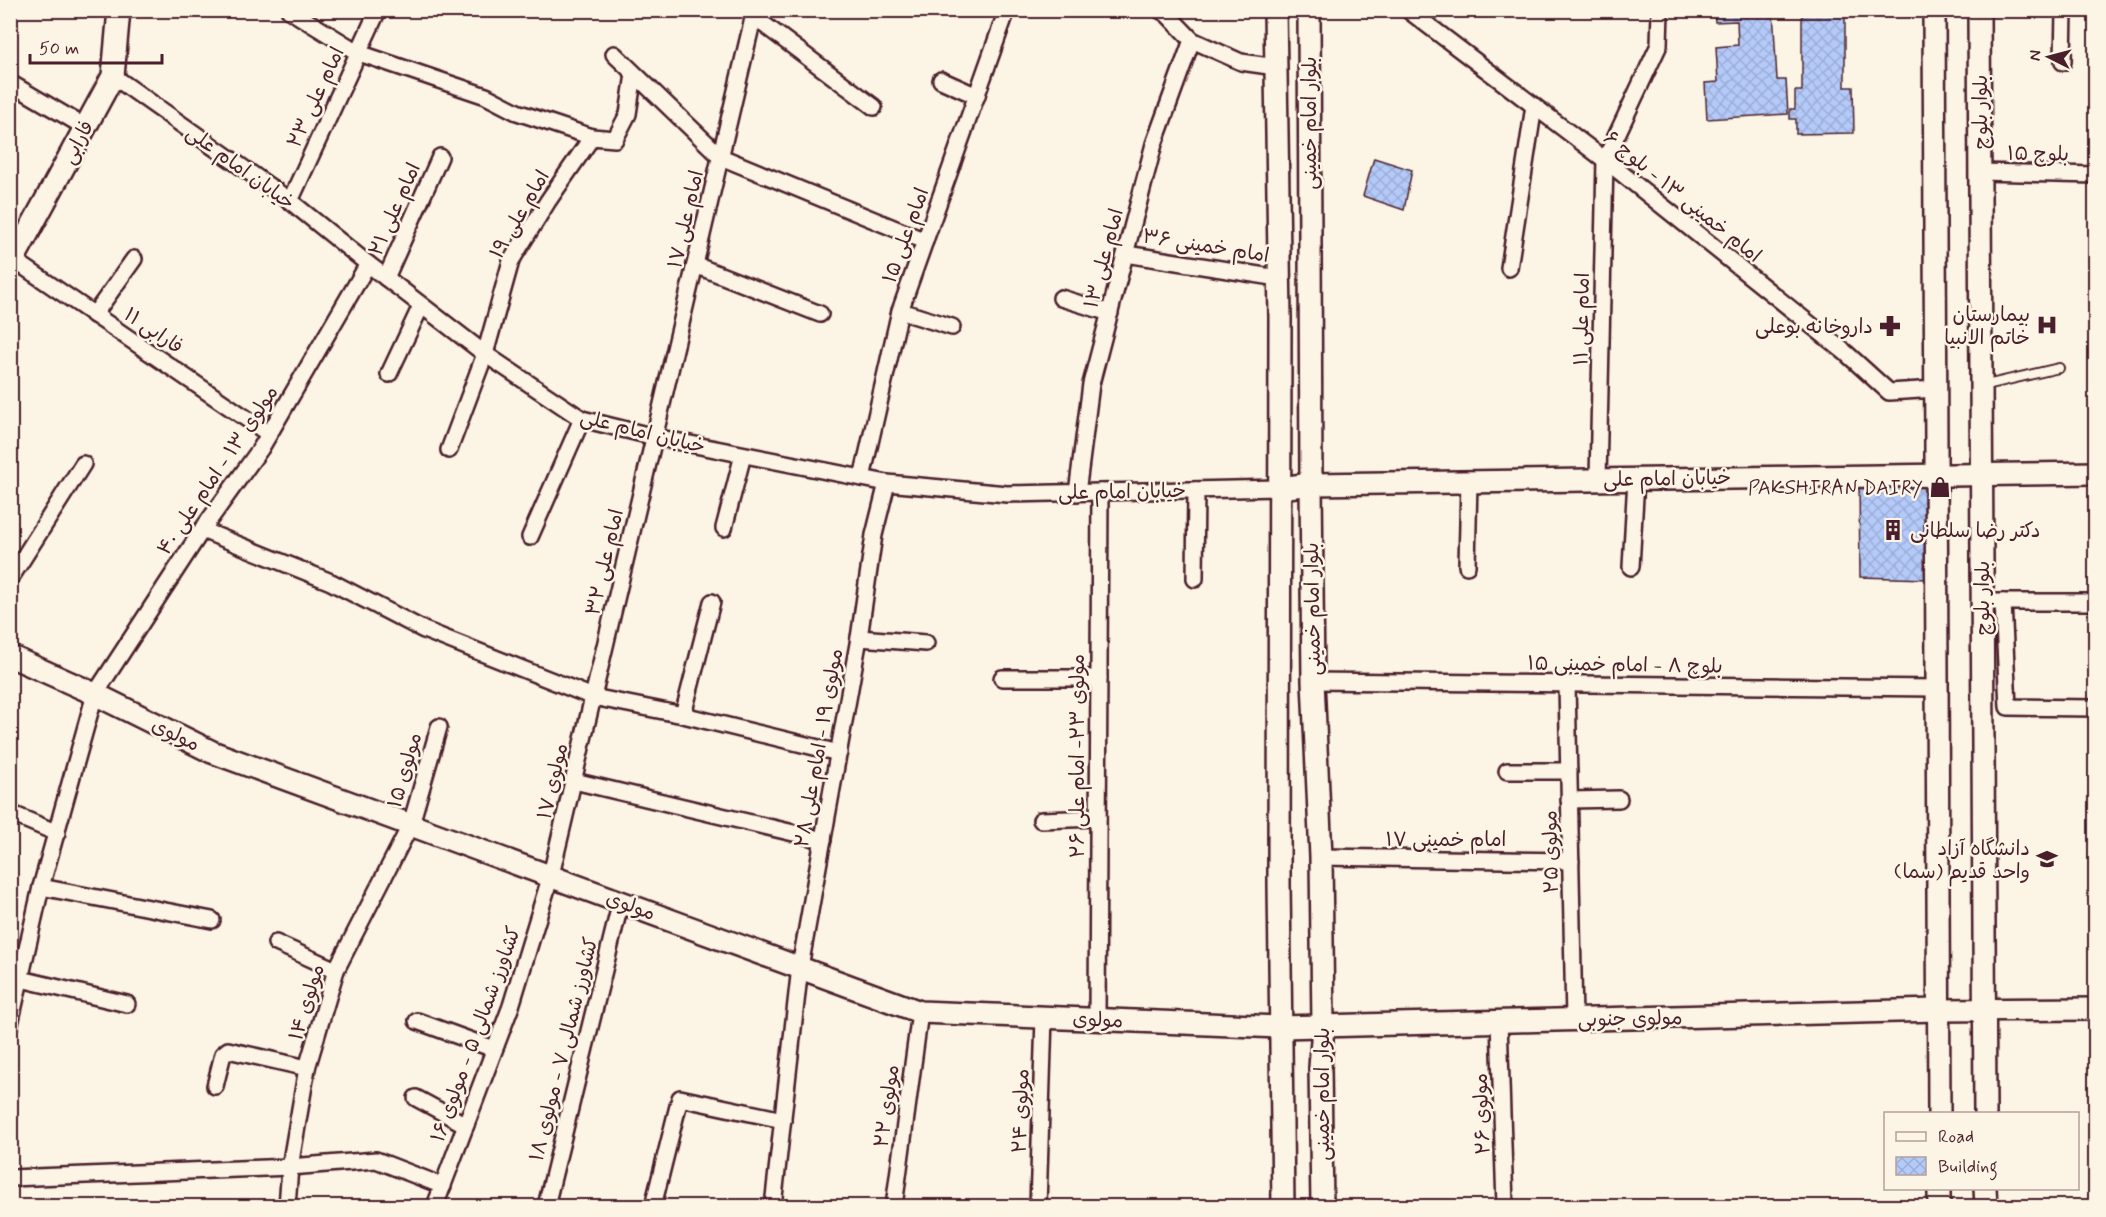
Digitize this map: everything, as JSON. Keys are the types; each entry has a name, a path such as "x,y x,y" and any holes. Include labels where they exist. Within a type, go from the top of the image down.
{"main road":[{"name":"فارابی","path":"12,263 112,76 119,10"},
{"name":"بلوار امام خمینی","path":"1275,10 1279,278 1279,884 1283,1206"},
{"name":"بلوار امام خمینی","path":"1309,10 1313,681 1321,857 1322,1206"},
{"path":"1934,10 1939,1112"},
{"name":"بلوار بلوچ","path":"1979,10 1982,473 1993,602 1984,1009 1985,1112"},
{"name":"خیابان امام علی","path":"1280,488 1311,484 2096,473"},
{"name":"مولوی","path":"10,657 95,694 212,752 920,1012 1281,1027 1323,1026"},
{"name":"مولوی جنوبی","path":"1323,1026 1938,1010 2096,1009"},
{"path":"1939,1190 1939,1206"},
{"path":"1985,1190 1986,1206"}],"street":[{"path":"289,10 359,52 486,96 517,112 592,137 615,139 628,114 634,74"},
{"name":"امام علی ۲۳","path":"290,201 378,10"},
{"name":"امام علی ۱۵","path":"862,478 900,311 1007,10"},
{"name":"امام خمینی ۱۳ - بلوچ ۶","path":"1408,10 1605,160 1846,353 1889,392 1936,389"},
{"path":"1605,160 1659,45 1660,10"},
{"path":"2063,62 2064,10"},
{"path":"1165,12 1192,40 1241,62 1276,67"},
{"path":"755,14 874,107"},
{"name":"امام علی ۱۷","path":"655,437 755,14"},
{"name":"امام علی ۱۳","path":"1077,493 1091,384 1154,144 1192,40"},
{"path":"614,54 721,157 926,241"},
{"name":"خیابان امام علی","path":"112,76 290,201 485,354 582,419 655,437 887,483 1007,494 1280,488"},
{"path":"941,80 977,96"},
{"path":"10,83 85,128"},
{"path":"1509,268 1534,105"},
{"name":"امام علی ۱۹","path":"449,450 485,354 512,261 548,201 592,137"},
{"name":"امام علی ۲۱","path":"386,278 440,157"},
{"name":"امام علی ۱۱","path":"1598,479 1605,160"},
{"name":"بلوچ ۱۵","path":"1980,172 2096,175"},
{"name":"امام خمینی ۳۶","path":"1126,254 1279,278"},
{"path":"94,315 134,259"},
{"name":"فارابی ۱۱","path":"12,263 94,315 269,434"},
{"name":"مولوی ۱۳ - امام علی ۴۰","path":"10,1024 41,887 95,694 202,530 269,434 368,264"},
{"path":"695,265 820,314"},
{"path":"1061,298 1110,313"},
{"path":"389,374 421,306"},
{"path":"900,311 952,327"},
{"path":"530,537 582,419"},
{"name":"امام علی ۳۲","path":"593,697 655,437"},
{"path":"724,528 742,455"},
{"path":"10,579 83,464"},
{"path":"1631,567 1636,479"},
{"path":"1467,566 1469,482"},
{"name":"مولوی ۱۹ - امام علی ۲۸","path":"773,1206 800,967 859,638 874,535 887,483"},
{"path":"1195,579 1196,490"},
{"name":"مولوی ۲۳- امام علی ۲۶","path":"1097,1019 1100,492"},
{"path":"202,530 331,582 424,630 593,697 683,715 839,753"},
{"path":"683,715 712,602"},
{"path":"2096,602 1993,602 2008,707 2096,708"},
{"path":"859,638 926,643"},
{"path":"1002,678 1099,678"},
{"name":"بلوچ ۸ - امام خمینی ۱۵","path":"1313,681 1937,688"},
{"name":"مولوی ۲۵","path":"1567,684 1574,1020"},
{"name":"مولوی ۱۷","path":"551,875 593,697"},
{"name":"مولوی ۱۵","path":"411,824 439,727"},
{"path":"1507,771 1569,771"},
{"path":"574,781 823,840"},
{"path":"1569,800 1619,800"},
{"path":"10,813 57,833"},
{"path":"1041,819 1098,818"},
{"name":"مولوی ۱۴","path":"287,1206 290,1167 307,1068 336,970 411,824"},
{"name":"امام خمینی ۱۷","path":"1321,857 1571,861"},
{"name":"کشاورز شمالی ۵ - مولوی ۱۶","path":"435,1206 511,1006 551,875"},
{"path":"41,887 212,920"},
{"name":"کشاورز شمالی ۷ - مولوی ۱۸","path":"546,1206 621,901"},
{"path":"276,943 336,970"},
{"path":"21,979 127,1004"},
{"name":"مولوی ۲۲","path":"894,1206 920,1012"},
{"name":"مولوی ۲۴","path":"1038,1206 1044,1017"},
{"path":"417,1021 494,1050"},
{"name":"مولوی ۲۶","path":"1499,1021 1505,1206"},
{"path":"215,1086 223,1054 228,1050 307,1068"},
{"path":"416,1098 466,1125"},
{"path":"653,1206 680,1098 783,1120"},
{"path":"10,1178 290,1167 376,1160 443,1186"}],"lane":[{"path":"1981,387 2059,368"}],"building":[{"path":"1714,10 1773,10 1777,80 1786,80 1788,114 1707,119 1705,83 1718,82 1716,47 1738,45 1737,21 1715,22"},
{"path":"1802,10 1845,10 1845,87 1853,87 1854,133 1796,134 1796,119 1790,119 1790,109 1795,109 1795,91 1802,91"},
{"path":"1374,158 1412,170 1404,210 1363,196"},
{"name":"دکتر رضا سلطانی","path":"1859,482 1925,482 1927,579 1860,577"}],"place":[{"name":"بیمارستان خاتم الانبیا","path":"2047,325"},
{"name":"داروخانه بوعلی","path":"1890,326"},
{"name":"PAKSHIRAN DAIRY","path":"1940,487"},
{"name":"دکتر رضا سلطانی","path":"1893,530"},
{"name":"دانشگاه آزاد واحد قدیم (سما)","path":"2047,859"}]}
